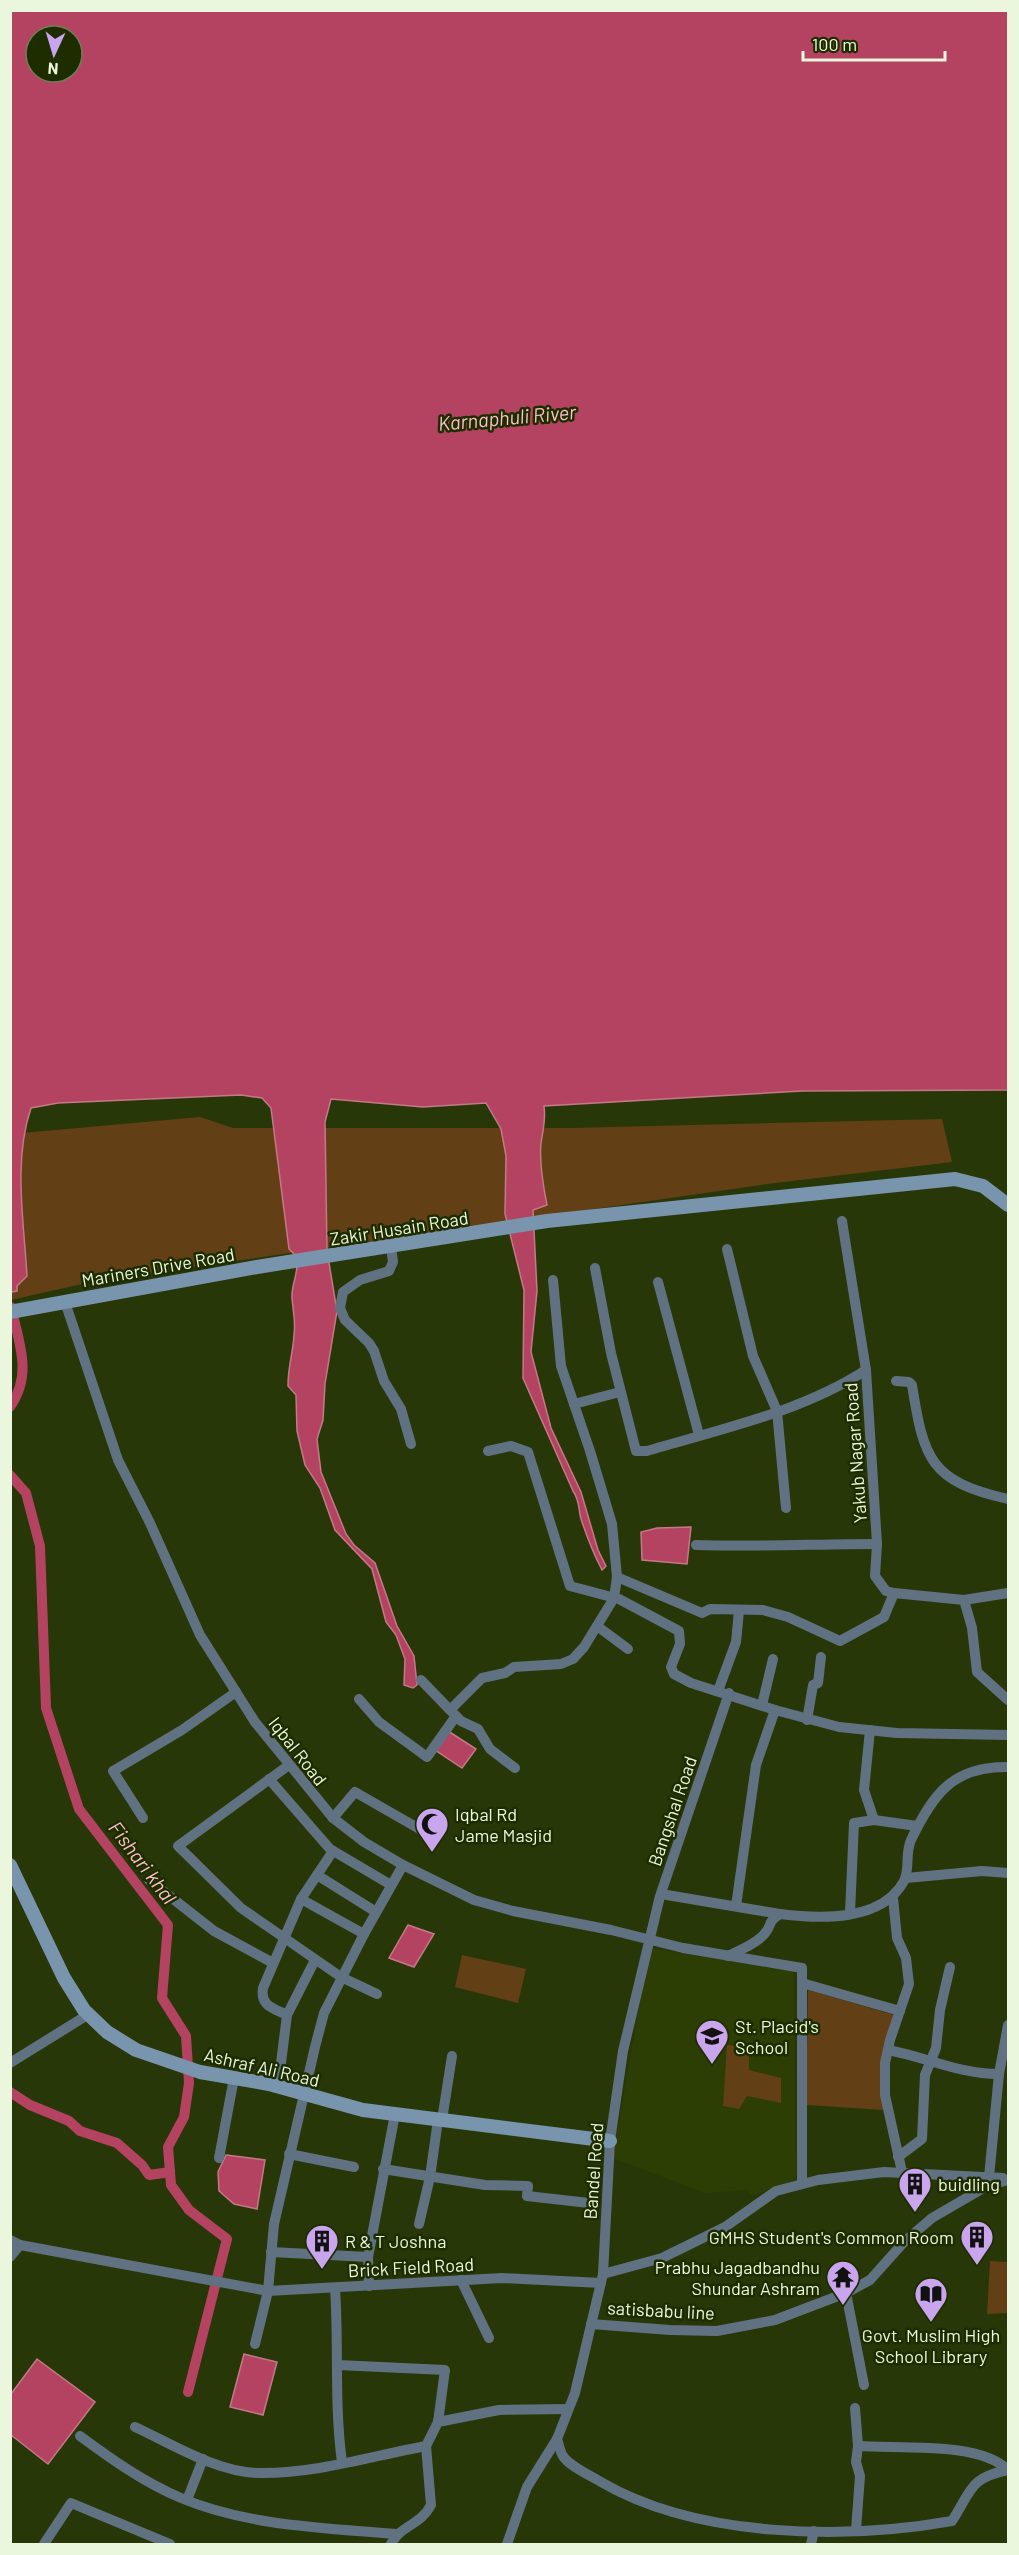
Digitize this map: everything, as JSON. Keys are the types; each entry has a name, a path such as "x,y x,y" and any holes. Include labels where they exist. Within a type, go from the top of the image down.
{"street":[{"name":"Zakir Husain Road","path":"257,1267 547,1221 955,1179 983,1186 1008,1204"},
{"path":"842,1221 866,1370"},
{"path":"391,1247 393,1262 389,1271 360,1280 343,1292 340,1308 345,1320 364,1337 374,1351 384,1381 401,1409 411,1444"},
{"path":"727,1249 753,1356 777,1411 786,1508"},
{"name":"Mariners Drive Road","path":"65,1302 257,1267"},
{"name":"Yakub Nagar Road","path":"595,1268 599,1302 636,1451 647,1451 777,1411 837,1389 866,1370 878,1544 875,1576 885,1591 894,1593"},
{"path":"359,1699 379,1722 427,1756 453,1713 482,1678 505,1673 514,1667 561,1664 573,1659 614,1598 617,1577 612,1524 561,1366 553,1280"},
{"path":"658,1282 699,1435"},
{"path":"10,1312 65,1302"},
{"name":"Iqbal Road","path":"65,1302 118,1461 150,1523 200,1635 252,1716 333,1818 364,1842 403,1865 474,1900 513,1911 611,1930 650,1941"},
{"path":"896,1381 909,1382 912,1385 920,1433 939,1471 975,1491 1008,1499"},
{"path":"573,1404 620,1392"},
{"path":"488,1451 511,1446 528,1452 570,1586 614,1598 679,1631 680,1644 672,1667 674,1674 691,1683 762,1706 839,1727 1008,1735"},
{"path":"696,1545 754,1547 795,1544 878,1544"},
{"path":"617,1577 702,1612 710,1609 763,1610 788,1617 840,1641 884,1617 894,1593 964,1600 1008,1593"},
{"path":"964,1600 972,1628 977,1671 1008,1698"},
{"name":"Bangshal Road","path":"650,1941 661,1894 735,1649 739,1611"},
{"path":"597,1626 628,1648"},
{"path":"807,1720 813,1685 818,1683 821,1657"},
{"path":"762,1706 773,1659"},
{"path":"421,1680 453,1713 478,1729 490,1749 515,1768"},
{"path":"143,1818 113,1771 182,1730 236,1692"},
{"path":"736,1906 756,1765 775,1710"},
{"path":"870,1730 864,1790 874,1820"},
{"path":"289,1765 178,1846 241,1908 285,1934 315,1960 341,1977 377,1994"},
{"path":"661,1894 780,1914 825,1918 850,1913 893,1898 906,1878 907,1849 917,1826 946,1785 956,1778 985,1769 1008,1767"},
{"path":"269,1779 333,1851 391,1885"},
{"path":"333,1818 355,1792 430,1834"},
{"path":"850,1913 854,1823 874,1820 917,1826"},
{"path":"287,2015 265,2004 261,1998 285,1934 302,1899 333,1851"},
{"name":"Ashraf Ali Road","path":"10,1865 63,1978 89,2014 107,2032 136,2050 200,2072 278,2087 363,2110 610,2141"},
{"path":"255,2344 268,2291 274,2223 324,2013 341,1977 403,1865"},
{"path":"906,1878 982,1871 1008,1873"},
{"path":"317,1875 376,1912"},
{"path":"149,1880 214,1931 273,1963"},
{"path":"893,1898 897,1938 906,1958 909,1984 888,2050 885,2095 902,2172"},
{"path":"302,1899 364,1934"},
{"path":"728,1956 766,1932 769,1922 780,1914"},
{"path":"650,1941 802,1968 802,2184"},
{"name":"Bandel Road","path":"507,2544 527,2487 557,2439 575,2393 602,2278 610,2141 623,2051 650,1941"},
{"path":"278,2087 287,2015 315,1960"},
{"path":"898,2157 922,2139 926,2075 936,2048 940,2010 950,1967"},
{"path":"802,1983 900,2011"},
{"path":"10,2063 89,2014"},
{"path":"989,2177 999,2074 1008,2025"},
{"path":"888,2050 930,2060 957,2071 999,2074"},
{"path":"419,2224 452,2056"},
{"path":"219,2158 234,2078"},
{"path":"369,2286 368,2257 395,2114"},
{"path":"289,2154 354,2167"},
{"path":"383,2169 485,2185 528,2186 527,2196 589,2203"},
{"name":"Brick Field Road","path":"15,2243 268,2291 502,2278 602,2278 662,2258 725,2227 776,2191 802,2184 884,2172 1008,2179"},
{"name":"satisbabu line","path":"591,2324 670,2331 717,2331 775,2320 846,2293 870,2280 904,2242 932,2218 987,2186 1008,2179"},
{"path":"10,2257 15,2243"},
{"path":"272,2252 368,2257"},
{"path":"461,2280 489,2338"},
{"path":"335,2288 338,2365 336,2413 342,2462"},
{"path":"846,2293 864,2385"},
{"path":"80,2436 114,2462 187,2500 222,2512 394,2539 420,2522 431,2505 426,2446 438,2422 445,2370 338,2365"},
{"path":"855,2408 858,2446 856,2462 860,2476 855,2530"},
{"path":"438,2422 499,2410 568,2409"},
{"path":"135,2427 203,2459 257,2473 306,2469 426,2446"},
{"path":"557,2439 563,2457 626,2496 687,2516 759,2527 814,2531 904,2529 952,2521 976,2481 990,2474 1008,2470 1000,2462 960,2451 858,2446"},
{"path":"187,2500 203,2459"},
{"path":"44,2544 71,2503 170,2544"},
{"path":"812,2544 814,2531"}],"shaded area":[{"path":"200,1117 233,1128 570,1128 942,1119 952,1162 767,1184 91,1282 11,1300 11,1134"},
{"name":"St. Placid's School","path":"649,1948 794,1972 796,2180 752,2196 746,2190 705,2193 613,2158"},
{"path":"462,1955 526,1969 518,2003 455,1987"},
{"path":"808,1990 894,2015 884,2110 806,2105"},
{"path":"727,2045 749,2047 749,2070 781,2078 781,2103 747,2096 739,2109 723,2106"},
{"path":"990,2261 1008,2262 1008,2313 987,2314"}],"water":[{"name":"Karnaphuli River","path":"10,11 1008,11 1008,1090 802,1091 544,1106 541,1158 547,1205 533,1210 537,1291 531,1352 551,1428 581,1492 598,1550 606,1566 602,1570 583,1526 577,1498 523,1378 524,1290 505,1214 506,1156 501,1129 486,1103 423,1107 331,1099 325,1122 327,1251 337,1311 325,1384 323,1420 317,1439 321,1472 346,1534 354,1545 375,1563 397,1626 414,1656 417,1685 413,1688 404,1685 405,1659 396,1635 386,1622 372,1569 335,1530 320,1488 305,1465 297,1431 296,1395 288,1386 295,1330 292,1293 297,1257 289,1249 271,1108 262,1098 241,1095 58,1103 31,1108 22,1149 21,1170 27,1276 17,1286 17,1291 11,1292"},
{"path":"691,1527 687,1564 642,1560 641,1532 657,1528"},
{"path":"448,1731 476,1749 462,1768 435,1750"},
{"path":"408,1925 434,1934 414,1967 389,1958"},
{"path":"226,2155 265,2160 257,2209 234,2204 219,2191 218,2172"},
{"path":"244,2354 277,2362 263,2415 230,2407"},
{"path":"37,2359 95,2402 48,2464 11,2435 11,2394"}],"waterway":[{"name":"Fishari khal","path":"10,1407 17,1395 23,1370 11,1307"},
{"name":"Fishari khal","path":"10,1475 26,1493 40,1546 46,1708 79,1809 168,1925 162,1998 186,2036 189,2083 184,2117 168,2147 171,2185 189,2210 227,2239 188,2392"},
{"path":"10,2092 30,2105 69,2121 80,2131 117,2143 142,2165 149,2175 170,2172"}],"place":[{"name":"Iqbal Rd Jame Masjid","path":"432,1853"},
{"name":"St. Placid's School","path":"712,2065"},
{"name":"buidling","path":"915,2213"},
{"name":"GMHS Student's Common Room","path":"977,2266"},
{"name":"R & T Joshna","path":"322,2270"},
{"name":"Prabhu Jagadbandhu Shundar Ashram","path":"843,2306"},
{"name":"Govt. Muslim High School Library","path":"931,2323"}]}
